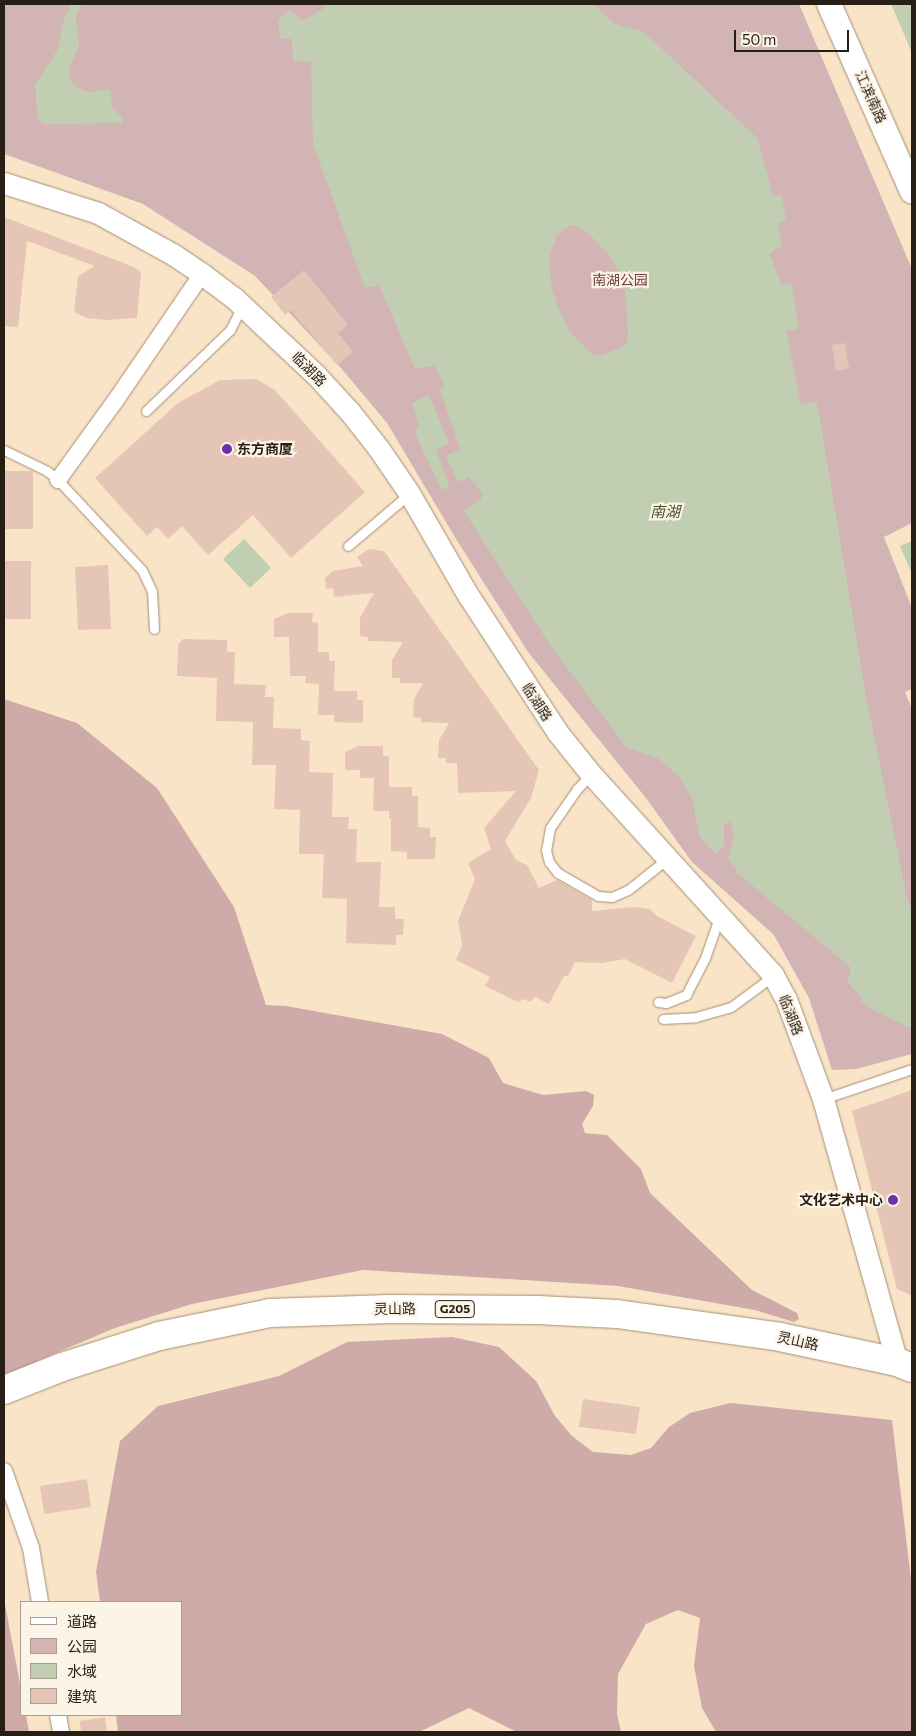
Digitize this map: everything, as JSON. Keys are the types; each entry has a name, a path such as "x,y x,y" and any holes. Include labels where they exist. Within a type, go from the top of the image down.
{"highway":[{"name":"灵山路","path":"4,1390 62,1368 158,1336 270,1313 380,1309 538,1310 618,1314 780,1337 904,1365"}],"main road":[{"name":"江滨南路","path":"829,4 912,191"}],"street":[{"name":"临湖路","path":"4,183 98,213 202,274 242,306 317,376 350,412 409,494 468,595 558,733 667,860 773,976 786,999 823,1099 904,1365"},
{"path":"58,480 116,400 202,274"},
{"path":"4,1471 31,1548 40,1601"},
{"path":"58,1716 61,1732"}],"lane":[{"path":"146,411 230,330 242,306"},
{"path":"4,450 47,471 58,480 142,570 152,591 154,629"},
{"path":"348,546 409,494"},
{"path":"592,774 577,789 550,828 546,850 548,862 558,873 598,896 612,896 628,890 667,860"},
{"path":"658,1002 666,1004 686,995 705,958 720,916"},
{"path":"663,1019 696,1017 731,1008 773,976"},
{"path":"823,1099 912,1069"}],"green space":[{"name":"南湖","path":"4,4 799,4 912,269 912,523 884,537 912,608 912,689 905,692 912,709 912,1054 856,1069 832,1070 809,998 774,935 692,862 646,798 528,652 456,539 387,423 341,368 255,276 143,204 4,154"}],"shaded area":[{"path":"4,699 77,723 157,788 234,907 266,1005 286,1006 442,1034 489,1058 503,1083 543,1095 586,1091 594,1095 593,1106 582,1124 585,1133 607,1135 641,1169 650,1193 752,1290 797,1313 799,1319 794,1322 755,1310 618,1286 363,1270 192,1304 115,1328 4,1375"},
{"path":"452,1337 499,1347 536,1381 555,1416 572,1436 593,1452 631,1455 651,1448 669,1427 690,1413 730,1403 892,1420 912,1588 912,1732 716,1732 702,1708 694,1666 700,1618 678,1610 646,1624 618,1674 617,1714 621,1732 517,1732 469,1708 419,1732 118,1732 116,1716 182,1716 182,1601 100,1601 96,1572 120,1441 158,1406 279,1376 347,1342"},
{"path":"4,1599 20,1684 20,1716 26,1716 29,1732 4,1732"}],"water":[{"path":"71,4 81,4 76,17 79,45 69,69 71,80 76,86 86,91 93,92 107,89 111,93 112,107 123,118 122,123 43,124 38,119 35,85 58,49 63,22"},
{"name":"南湖","path":"325,4 593,4 615,24 644,32 757,138 773,195 781,195 786,219 778,223 782,245 769,254 782,285 791,283 799,328 786,332 801,405 817,401 865,691 907,898 912,913 912,1029 875,1011 861,1001 860,995 847,982 850,975 850,967 736,872 737,869 728,860 734,836 731,822 724,824 724,845 717,854 700,838 692,798 679,776 659,759 626,747 550,645 464,511 481,499 482,493 469,477 458,482 446,456 460,449 440,390 445,386 435,365 415,369 379,285 365,288 313,144 311,61 293,61 292,39 280,38 278,20 289,10 303,21 326,7","holes":["570,225 588,233 609,255 620,274 626,296 628,340 624,346 601,356 592,354 570,332 558,308 552,288 549,265 550,254 557,235"]},
{"path":"891,4 912,4 912,53"},
{"path":"429,395 449,443 436,450 449,485 442,491 414,431 419,426 412,403"},
{"path":"244,539 271,568 250,588 223,559"},
{"path":"912,541 912,574 900,546"}],"building":[{"path":"4,217 134,267 141,272 137,318 106,320 87,318 74,312 78,276 95,266 27,241 18,327 4,326"},
{"path":"304,270 348,325 338,333 353,352 337,365 291,310 285,315 271,297"},
{"path":"845,343 849,368 836,371 832,345"},
{"name":"东方商厦","path":"256,379 275,390 365,492 291,558 253,515 208,555 182,526 168,539 157,527 147,536 95,478 178,403 220,380"},
{"path":"4,471 33,471 33,529 4,529"},
{"path":"369,549 384,551 539,770 531,798 505,841 516,860 527,865 539,888 557,880 592,900 592,911 634,907 650,909 657,916 696,936 672,983 625,959 602,963 575,962 568,976 564,976 549,1004 535,997 530,1002 523,999 518,1002 485,986 490,977 456,960 462,945 458,921 475,879 468,863 491,849 484,828 516,791 458,793 457,763 446,763 446,758 438,758 439,740 449,723 421,722 421,718 413,717 414,699 423,683 400,683 400,678 392,678 392,660 403,642 368,641 368,637 360,636 360,618 374,593 334,597 333,588 326,589 325,578 333,571 363,566 357,557"},
{"path":"4,561 31,561 31,619 4,619"},
{"path":"108,565 111,629 78,630 75,567"},
{"path":"288,613 313,613 312,622 318,623 318,652 329,652 329,661 335,661 334,691 357,691 357,700 363,700 363,723 334,722 334,715 318,715 319,684 305,683 306,676 290,676 289,637 274,637 274,619"},
{"path":"183,639 227,640 227,652 235,652 234,684 266,685 265,697 274,697 273,728 301,729 301,740 310,741 309,772 333,773 332,817 349,817 348,829 357,829 356,862 381,862 379,907 395,907 395,919 404,919 403,935 396,935 396,945 346,943 347,899 322,898 324,854 299,854 300,810 274,809 276,765 252,765 253,722 216,721 217,678 177,676 178,645"},
{"path":"358,746 383,746 383,756 389,756 389,787 412,787 412,796 418,796 418,827 430,828 430,837 436,837 435,859 407,859 407,852 391,851 391,818 389,818 389,811 373,811 374,778 360,778 360,770 345,770 345,752"},
{"name":"文化艺术中心","path":"912,1090 912,1296 897,1289 852,1111"},
{"path":"583,1399 640,1407 636,1434 579,1427"},
{"path":"87,1479 91,1507 44,1514 40,1486"},
{"path":"105,1717 107,1732 81,1732 80,1721"}],"place":[{"name":"东方商厦","path":"227,449"},
{"name":"文化艺术中心","path":"893,1200"}],"park label":[{"name":"南湖公园","path":"620,280"}]}
